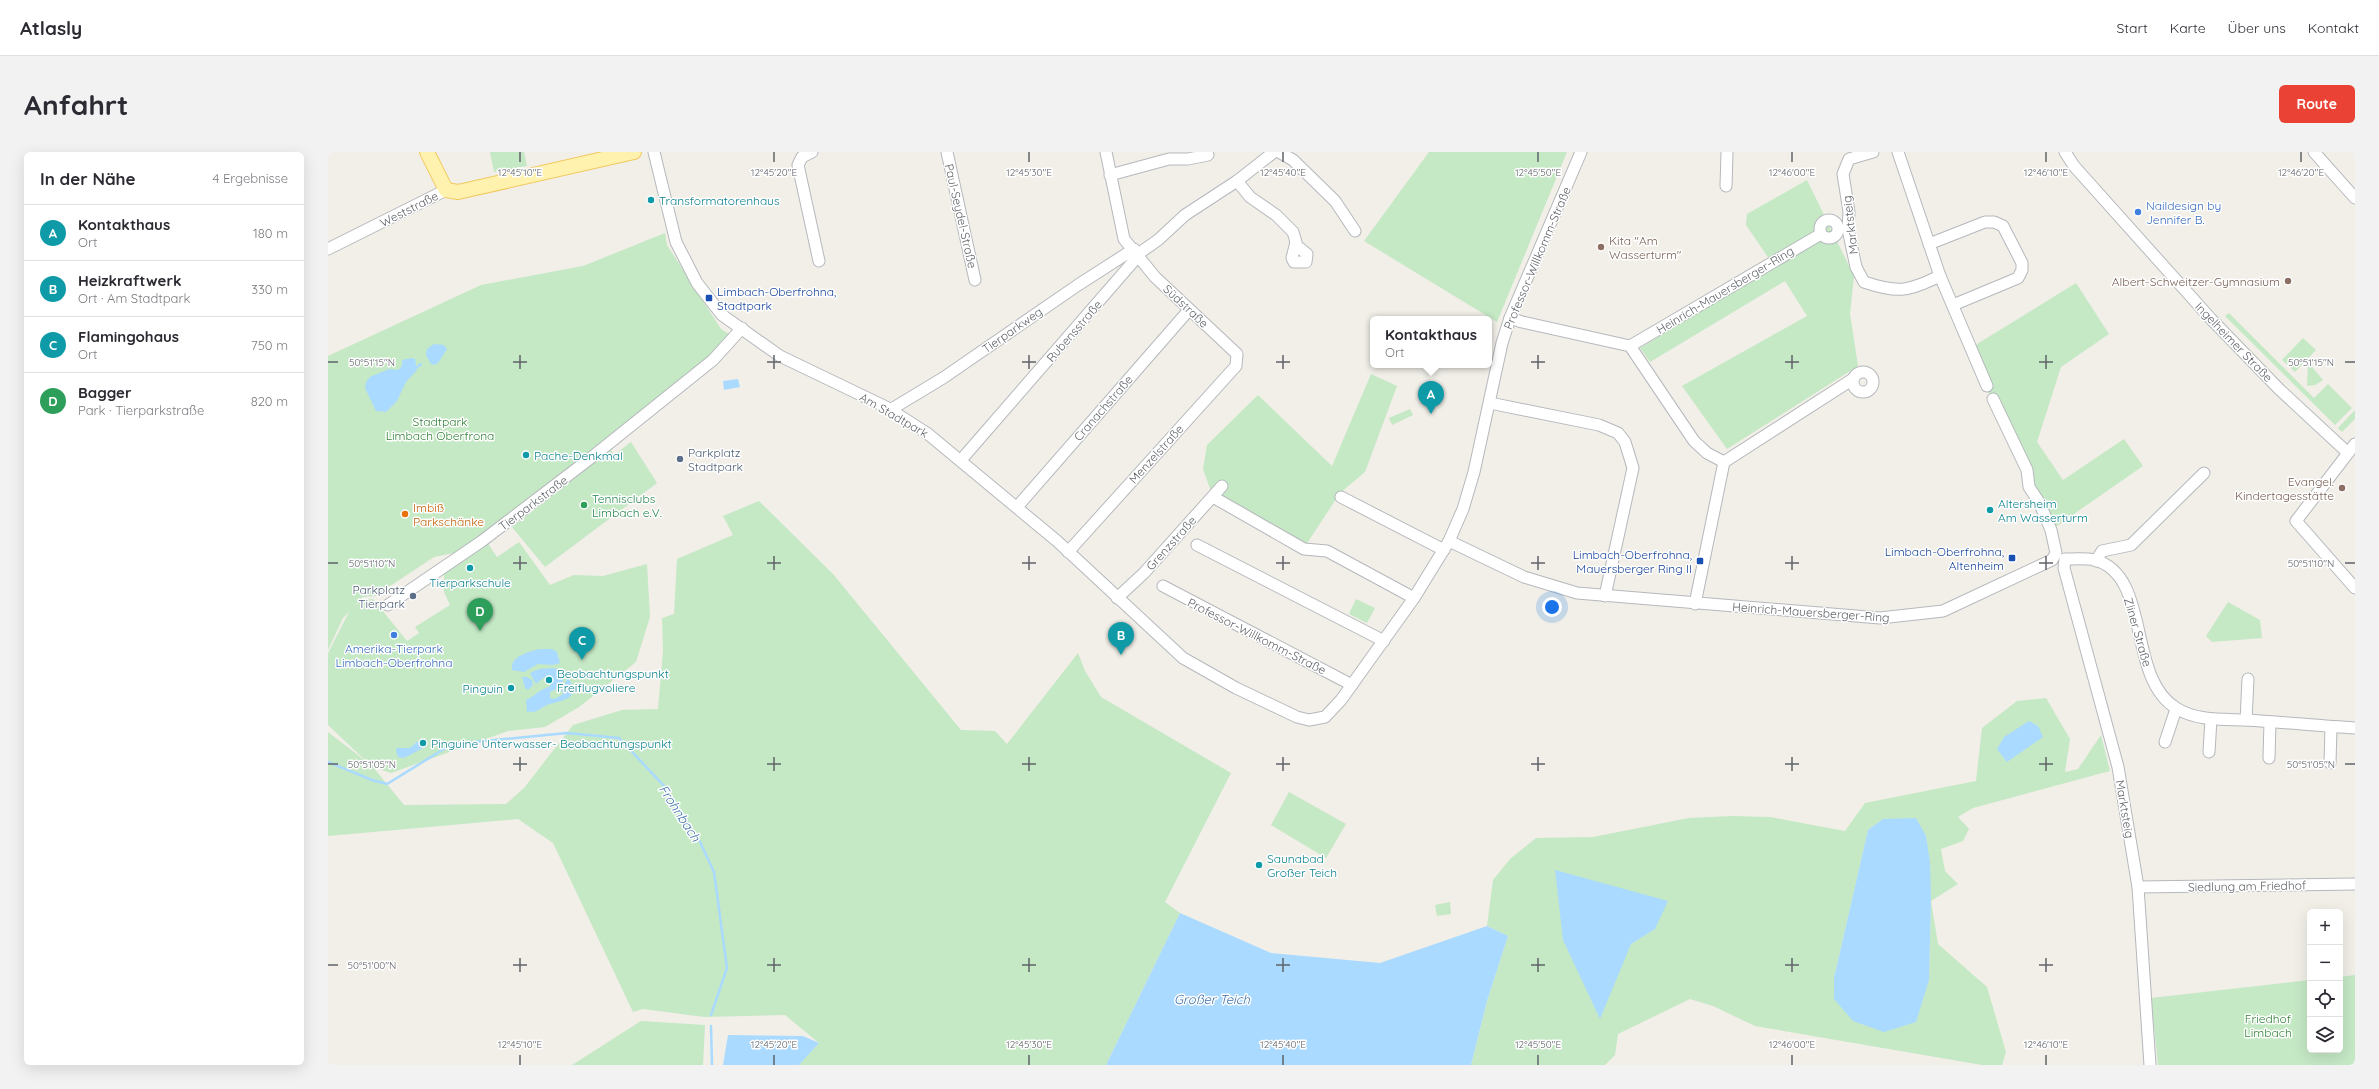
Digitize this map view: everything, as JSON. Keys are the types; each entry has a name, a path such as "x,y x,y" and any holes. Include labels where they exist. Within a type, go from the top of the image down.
{"main road":[{"path":"427,152 446,190"},
{"name":"Weststraße","path":"446,190 458,192 634,152"}],"street":[{"name":"Am Stadtpark","path":"654,152 676,242 697,283 722,315 780,356 890,410 928,434 1017,507 1183,658"},
{"path":"812,152 802,157 798,165 818,261"},
{"name":"Paul-Seydel-Straße","path":"947,152 975,280"},
{"name":"Südstraße","path":"1106,152 1124,238 1156,277 1189,310 1238,354"},
{"path":"1137,253 1158,240 1185,215 1237,181 1274,152"},
{"path":"1279,152 1293,160 1336,201 1355,231"},
{"name":"Professor-Willkomm-Straße","path":"1183,658 1236,688 1297,717 1309,720 1324,717 1331,712 1384,641 1414,598 1447,546 1463,509 1474,472 1510,318 1582,152"},
{"path":"1726,186 1728,152"},
{"name":"Marktsteig","path":"1873,152 1849,159 1843,174 1850,212 1851,246 1856,267 1864,282 1888,290 1902,291 1940,276"},
{"path":"1898,152 1940,276 1987,386"},
{"name":"Ingelheimer Straße","path":"2065,152 2074,166 2188,295 2279,389 2348,453"},
{"path":"2314,152 2355,198"},
{"path":"1110,175 1169,159 1188,159 1208,155"},
{"path":"1237,181 1250,197 1286,224 1293,232 1296,245"},
{"name":"Weststraße","path":"328,250 446,190"},
{"path":"1929,244 1985,222 1994,222 2004,226 2022,263 2022,270 2018,278 1953,305"},
{"name":"Heinrich-Mauersberger-Ring","path":"1630,346 1821,234"},
{"name":"Tierparkweg","path":"890,410 949,374 1078,284 1137,253"},
{"name":"Rubensstraße","path":"961,460 1137,253"},
{"name":"Cranachstraße","path":"1017,507 1189,310"},
{"path":"1510,318 1630,346 1694,441 1707,453 1724,462"},
{"name":"Tierparkstraße","path":"388,605 482,541 592,457 712,360 742,328"},
{"name":"Menzelstraße","path":"1068,552 1236,366 1238,354"},
{"path":"1695,604 1724,462 1853,379"},
{"name":"Marktsteig","path":"1994,399 2027,470 2029,487 2039,502 2061,556 2118,767 2138,887 2150,1065"},
{"path":"1490,403 1599,425 1618,434 1625,442 1633,468 1605,596"},
{"path":"2355,444 2296,521 2355,588"},
{"path":"2061,556 2096,561 2102,551 2131,545 2204,473"},
{"name":"Grenzstraße","path":"1117,598 1144,573 1222,486"},
{"path":"1213,497 1304,549 1327,551 1414,598"},
{"path":"1341,497 1447,546"},
{"path":"1196,545 1384,641"},
{"name":"Heinrich-Mauersberger-Ring","path":"1447,546 1524,577 1577,593 1695,604 1880,618 1943,611 2061,556"},
{"name":"Zliner Straße","path":"2096,561 2106,566 2122,581 2132,604 2142,654 2153,682 2164,699 2176,709 2211,719 2355,728"},
{"name":"Professor-Willkomm-Straße","path":"1163,586 1352,685"},
{"path":"2246,720 2248,679"},
{"path":"2165,742 2176,709"},
{"path":"2209,752 2211,719"},
{"path":"2269,758 2270,722"},
{"path":"2330,763 2331,727"},
{"name":"Siedlung am Friedhof","path":"2138,887 2355,884"}],"green space":[{"path":"490,152 524,152 527,166 494,172"},
{"path":"1429,152 1567,152 1497,322 1492,319 1492,316 1487,316 1364,241"},
{"path":"1807,180 1854,276 1850,314 1858,366 1727,449 1682,386 1807,316 1785,281 1650,362 1640,348 1774,266 1746,225 1747,214"},
{"name":"Stadtpark Limbach Oberfrona","path":"665,233 667,245 721,329 729,334 708,357 499,523 454,553 434,557 375,596 363,597 343,618 328,650 328,356 481,285 583,266"},
{"path":"2076,283 2109,334 2061,367 2037,442 2063,480 2124,439 2143,466 2051,530 1969,349"},
{"path":"2229,313 2314,398 2328,384 2352,408 2335,425 2225,316"},
{"path":"2303,338 2316,350 2295,372 2282,360"},
{"path":"2308,362 2323,380 2315,385 2307,386"},
{"path":"1371,374 1397,386 1365,472 1340,493 1306,545 1213,497 1203,469 1207,445 1258,395 1332,466"},
{"path":"1410,409 1413,415 1392,425 1389,418"},
{"path":"2355,410 2355,419 2342,432 2338,428"},
{"name":"Tennisclubs Limbach e.V.","path":"631,442 657,483 545,567 512,527 611,450 614,455"},
{"path":"759,501 833,574 961,730 995,731 1007,744 1078,653 1085,671 1101,697 1231,773 1165,902 1180,913 1106,1065 799,1065 819,1043 785,1015 704,1017 643,1009 633,1012 553,843 518,819 328,836 328,732 367,762 328,725 328,653 350,610 362,600 373,599 407,641 419,633 415,627 450,605 444,592 444,573 487,542 497,557 519,542 550,585 574,575 603,576 647,564 650,617 636,662 579,707 545,727 508,731 391,773 373,767 404,805 506,804 524,788 573,725 622,710 658,709 663,651 662,618 674,614 677,559 733,535 723,516"},
{"path":"1356,599 1375,608 1367,623 1349,614"},
{"path":"2228,602 2260,620 2262,638 2212,642 2206,636"},
{"path":"2046,698 2070,739 2065,772 2078,769 2101,735 2110,771 1973,808 1958,817 1969,829 1963,841 1941,849 1945,871 1958,884 1931,901 1938,944 1987,987 2006,1052 2002,1065 1982,1065 1755,1026 1713,1006 1690,999 1618,1034 1615,1055 1605,1065 1471,1065 1487,1001 1508,936 1487,926 1493,880 1510,859 1536,838 1593,837 1689,818 1732,816 1770,817 1845,831 1865,803 1976,781 1982,728 2017,701","holes":["1883,819 1926,836 1930,872 1929,980 1834,999 1834,978 1868,830","1667,900 1654,929 1631,944"]},
{"path":"1289,792 1346,824 1326,858 1271,825"},
{"path":"1450,902 1451,914 1437,916 1435,905"},
{"name":"Friedhof Limbach","path":"2355,975 2355,1065 2158,1065 2151,998 2307,980 2307,1053 2343,1053 2343,977"},
{"path":"641,1021 705,1025 703,1065 572,1065"}],"water":[{"path":"434,344 444,345 447,349 438,363 434,365 431,364 426,355 427,349"},
{"path":"412,358 415,359 417,370 406,382 397,401 386,412 376,411 365,388 366,382 370,377 389,369 398,370 402,366 402,360"},
{"path":"738,379 740,387 724,390 723,381"},
{"path":"539,649 552,649 557,652 560,663 553,665 538,664 524,672 512,670 512,665 517,658 521,655"},
{"path":"553,668 564,670 566,674 560,687 550,692 550,698 555,699 563,694 561,689 568,678 572,684 572,694 566,699 548,705 535,712 527,712 526,700 543,689 549,687 552,682 550,678 546,676 536,684 530,673 539,669"},
{"path":"522,677 527,677 532,680 533,685 528,690 525,688"},
{"path":"2029,721 2038,726 2043,737 2007,762 1997,749 2004,737"},
{"path":"418,741 423,748 404,758 398,757 396,751 397,748 410,748"},
{"path":"1916,818 1926,836 1930,862 1931,901 1929,980 1916,1022 1884,1032 1853,1021 1834,999 1834,978 1868,830 1883,819"},
{"path":"1555,870 1668,901 1655,929 1631,944 1600,1019 1563,940"},
{"name":"Großer Teich","path":"1180,913 1271,953 1380,963 1487,926 1508,936 1487,1001 1471,1065 1106,1065"},
{"path":"728,1035 803,1036 819,1043 799,1065 723,1065"}],"waterway":[{"path":"417,367 421,364"},
{"name":"Frohnbach","path":"328,762 372,780 387,784 452,744 567,733 619,738 665,787 700,842 714,872 727,968 711,1015"},
{"name":"Frohnbach","path":"711,1026 712,1065"}],"place":[{"name":"Transformatorenhaus","path":"651,200"},
{"name":"Naildesign by Jennifer B.","path":"2138,212"},
{"name":"Kita \"Am Wasserturm\"","path":"1601,247"},
{"name":"Albert-Schweitzer-Gymnasium","path":"2288,281"},
{"name":"Limbach-Oberfrohna, Stadtpark","path":"709,298"},
{"name":"Kontakthaus","path":"1431,414"},
{"name":"Pache-Denkmal","path":"526,455"},
{"name":"Parkplatz Stadtpark","path":"680,459"},
{"name":"Evangel. Kindertagesstätte","path":"2342,488"},
{"name":"Tennisclubs Limbach e.V.","path":"584,505"},
{"name":"Altersheim Am Wasserturm","path":"1990,510"},
{"name":"Imbiß Parkschänke","path":"405,514"},
{"name":"Limbach-Oberfrohna, Altenheim","path":"2012,558"},
{"name":"Limbach-Oberfrohna, Mauersberger Ring II","path":"1700,561"},
{"name":"Tierparkschule","path":"470,568"},
{"name":"Parkplatz Tierpark","path":"413,596"},
{"name":"Bagger","path":"480,631"},
{"name":"Amerika-Tierpark Limbach-Oberfrohna","path":"394,635"},
{"name":"Heizkraftwerk","path":"1121,655"},
{"name":"Flamingohaus","path":"582,660"},
{"name":"Beobachtungspunkt Freiflugvoliere","path":"549,680"},
{"name":"Pinguin","path":"511,688"},
{"name":"Pinguine Unterwasser- Beobachtungspunkt","path":"423,743"},
{"name":"Saunabad Großer Teich","path":"1259,865"}]}
